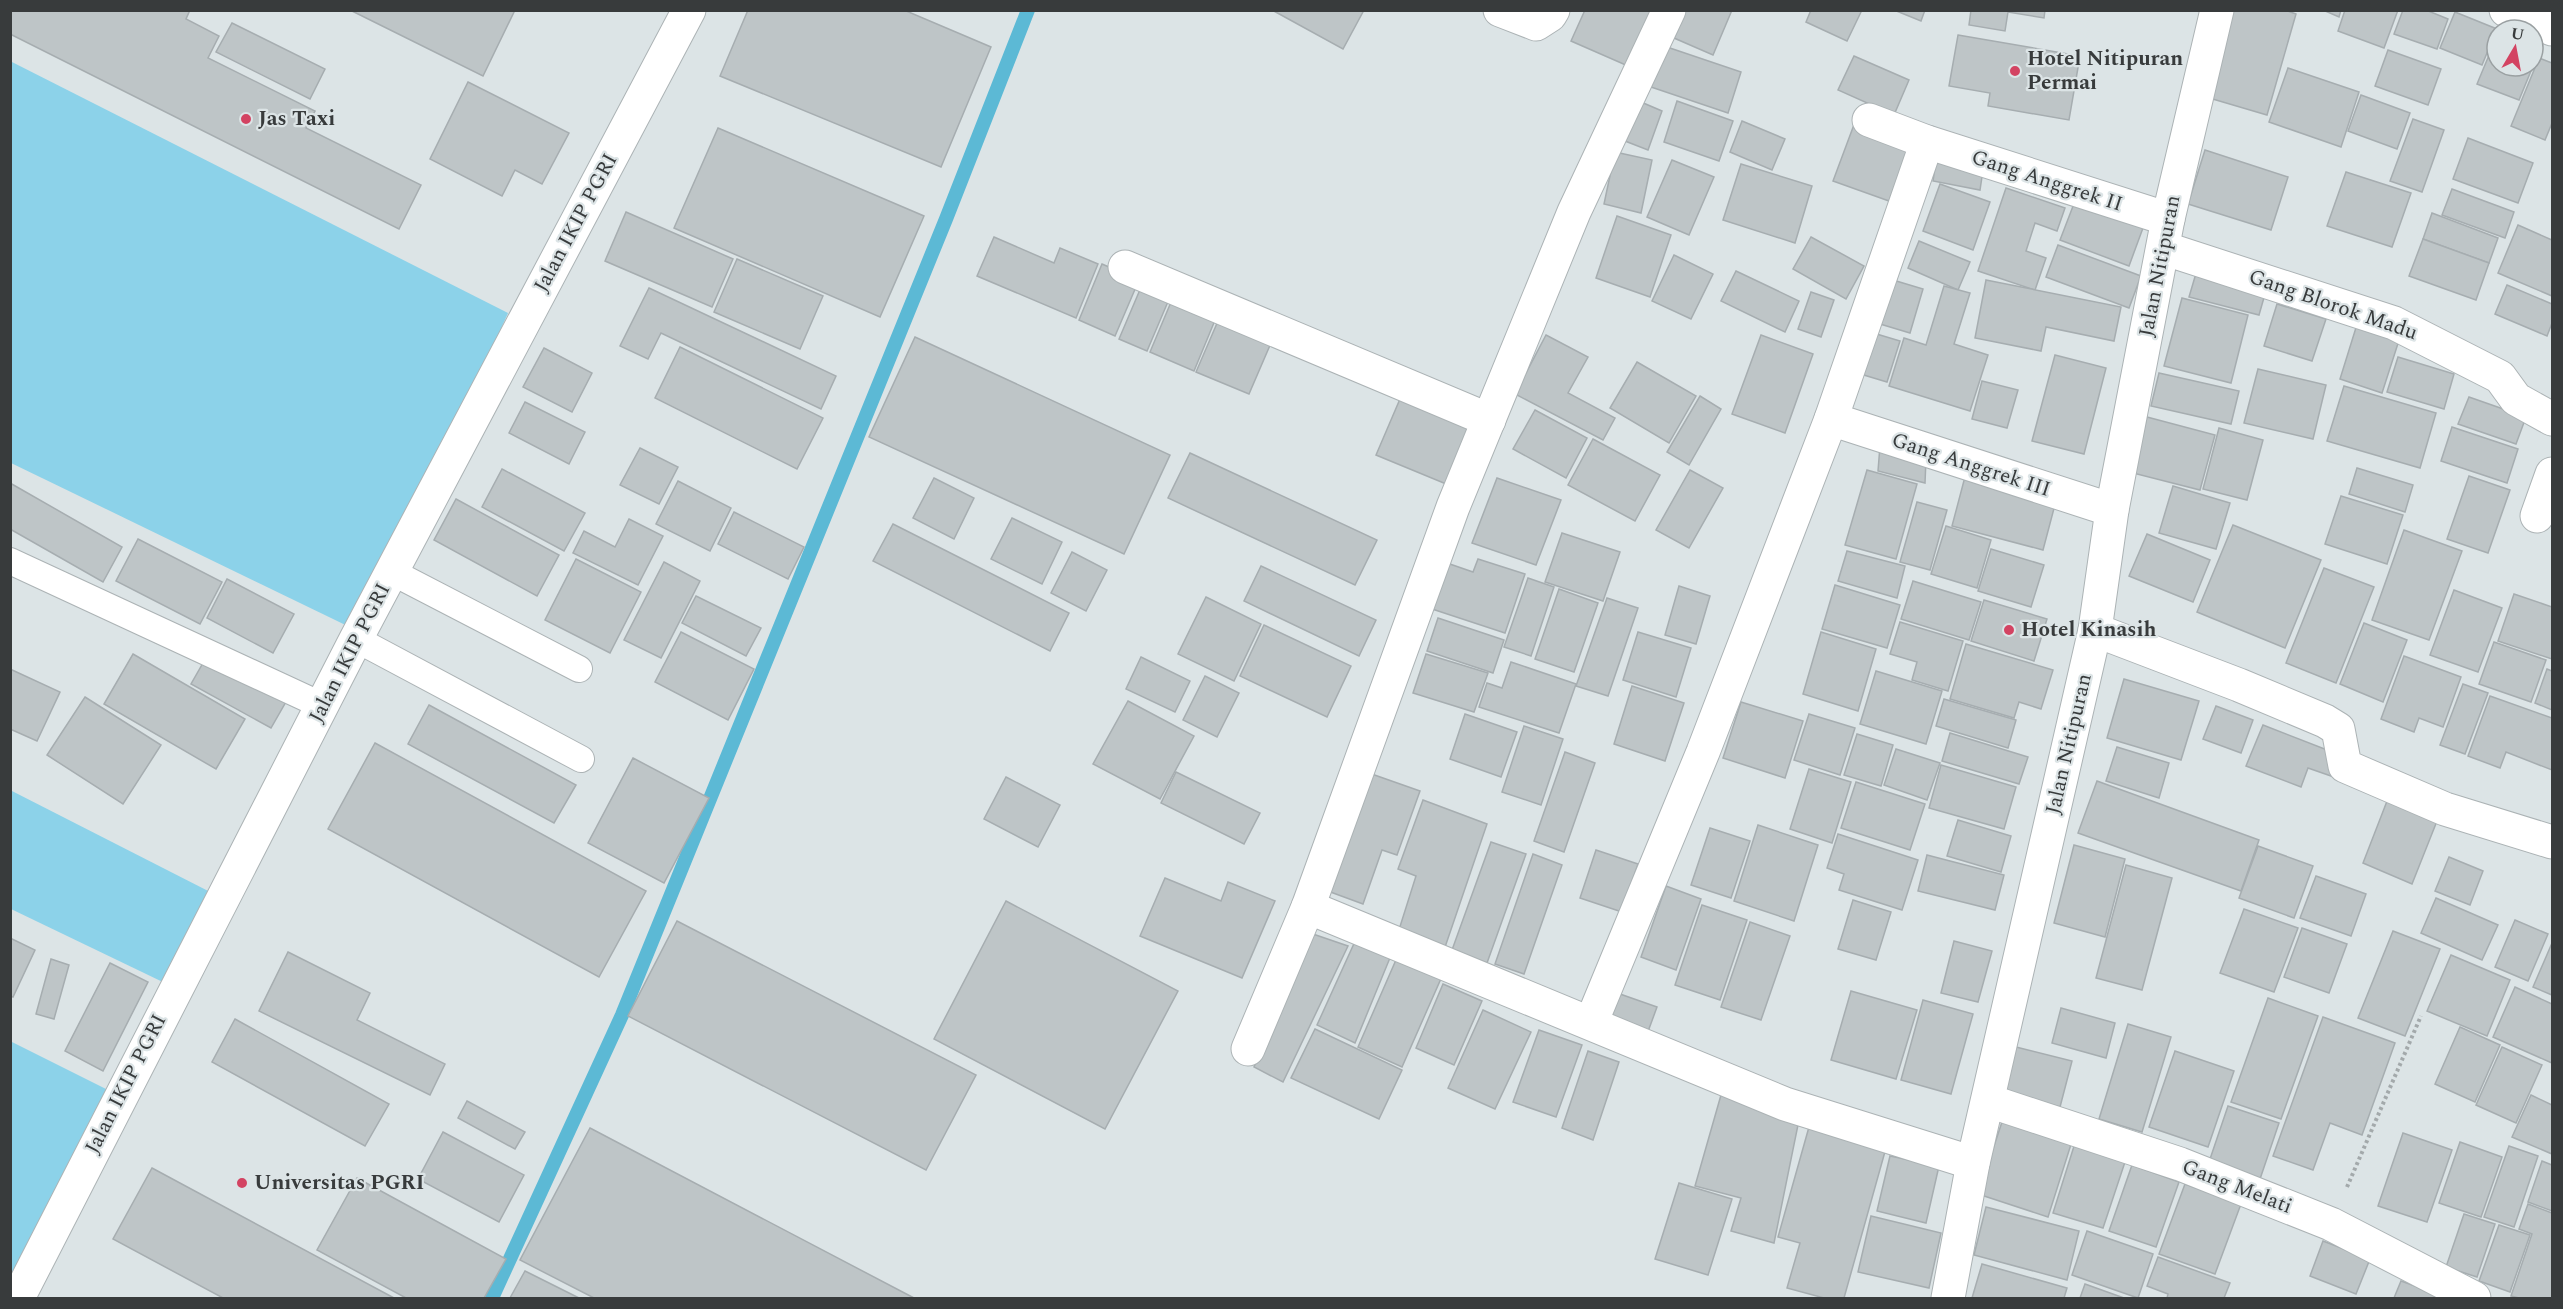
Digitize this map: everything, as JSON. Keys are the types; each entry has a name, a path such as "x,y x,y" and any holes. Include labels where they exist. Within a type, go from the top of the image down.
{"street":[{"name":"Jalan IKIP PGRI","path":"18,1299 356,639 689,10"},
{"path":"1500,10 1536,24 1550,15 1552,10"},
{"path":"1248,1049 1308,907 1453,507 1574,212 1669,10"},
{"name":"Jalan Nitipuran","path":"1948,1299 1973,1163 2095,630 2112,510 2166,233 2217,10"},
{"path":"2506,10 2553,29"},
{"name":"Gang Anggrek II","path":"1869,120 2166,233"},
{"path":"1591,1023 1703,752 1831,419 1927,142"},
{"name":"Gang Blorok Madu","path":"2166,233 2394,323 2500,377 2516,399 2553,419"},
{"path":"1125,267 1489,420"},
{"name":"Gang Anggrek III","path":"1831,419 2112,510"},
{"path":"2536,516 2553,474"},
{"path":"2095,630 2239,685 2325,721 2338,729 2345,766 2366,776 2445,809 2553,842"},
{"path":"1308,907 1785,1104 1973,1163"},
{"name":"Gang Melati","path":"1989,1101 2180,1164 2331,1224 2474,1299"}],"lane":[{"path":"10,561 323,706"},
{"path":"392,572 579,669"},
{"path":"356,639 581,759"}],"path":[{"path":"2331,1224 2421,1016"}],"shaded area":[{"path":"10,61 508,313 392,572 362,633 11,463"},
{"path":"10,790 218,896 169,985 11,909"},
{"path":"10,1041 122,1097 10,1298"}],"building":[{"name":"Jas Taxi","path":"10,10 190,10 186,19 219,36 208,58 315,111 306,128 421,185 399,229 10,34"},
{"path":"350,10 515,10 483,76"},
{"path":"748,10 904,10 991,47 941,167 720,76"},
{"path":"1272,10 1364,10 1343,49"},
{"path":"1585,10 1653,10 1628,66 1571,41"},
{"path":"1686,10 1732,10 1713,55 1674,38"},
{"path":"1811,10 1859,10 1861,12 1847,41 1806,22"},
{"path":"1894,10 1925,10 1921,21"},
{"path":"1971,10 2045,10 2044,18 2008,12 2005,31 1969,25"},
{"path":"2223,10 2285,10 2296,14 2267,115 2199,95"},
{"path":"2323,10 2341,10 2339,17"},
{"path":"2345,10 2398,10 2384,48 2338,31"},
{"path":"2403,10 2426,10 2448,19 2437,49 2394,34"},
{"path":"2455,12 2485,24 2485,58 2482,65 2440,48"},
{"path":"2507,12 2522,18 2505,18"},
{"path":"232,23 325,69 310,99 216,52"},
{"name":"Hotel Nitipuran Permai","path":"1958,35 2080,56 2069,120 1988,106 1990,93 1949,86"},
{"path":"1664,46 1741,72 1728,113 1651,87"},
{"path":"2388,50 2441,69 2428,105 2375,86"},
{"path":"1854,56 1909,80 1894,115 1838,90"},
{"path":"2545,60 2552,63 2552,123 2545,140 2511,126 2531,78 2545,78"},
{"path":"2485,65 2485,78 2528,78 2519,100 2477,84"},
{"path":"2288,68 2359,92 2341,147 2269,122"},
{"path":"468,82 569,133 542,184 515,170 502,196 430,159"},
{"path":"2361,95 2410,113 2397,149 2348,131"},
{"path":"1677,101 1733,121 1719,161 1664,142"},
{"path":"1641,102 1662,111 1648,150 1625,141"},
{"path":"2413,119 2444,130 2422,192 2390,181"},
{"path":"1742,121 1785,139 1772,170 1730,152"},
{"path":"1855,122 1911,144 1889,201 1833,181"},
{"path":"718,128 924,216 880,317 674,228"},
{"path":"2468,138 2533,163 2518,203 2453,179"},
{"path":"2205,150 2288,177 2271,230 2188,204"},
{"path":"1615,152 1652,160 1641,213 1604,204"},
{"path":"1937,154 1984,163 1980,190 1933,181"},
{"path":"1672,160 1714,177 1689,235 1647,217"},
{"path":"1741,164 1812,186 1795,243 1723,220"},
{"path":"2346,172 2411,193 2392,247 2327,226"},
{"path":"1940,184 1990,202 1973,250 1923,231"},
{"path":"2006,188 2065,208 2057,231 2035,223 2026,251 2046,258 2035,290 1978,271"},
{"path":"2452,189 2514,212 2505,238 2442,215"},
{"path":"2075,201 2143,228 2129,266 2060,240"},
{"path":"626,212 733,259 712,307 605,261"},
{"path":"2432,213 2498,238 2489,263 2423,239"},
{"path":"1617,216 1671,235 1650,297 1596,278"},
{"path":"2518,225 2552,240 2552,296 2498,273"},
{"path":"994,237 1054,263 1060,248 1098,264 1076,318 977,276"},
{"path":"1811,237 1864,266 1846,299 1793,269"},
{"path":"2423,239 2489,263 2476,300 2409,276"},
{"path":"1919,241 1970,262 1958,290 1908,268"},
{"path":"2058,245 2141,276 2129,308 2046,277"},
{"path":"1674,255 1713,274 1691,319 1652,301"},
{"path":"737,259 823,296 800,349 714,312"},
{"path":"1102,264 1139,280 1115,336 1079,320"},
{"path":"2197,270 2267,287 2259,315 2189,297"},
{"path":"1736,271 1799,301 1785,332 1721,301"},
{"path":"1883,277 1923,289 1910,333 1870,321"},
{"path":"1986,280 2121,307 2114,341 2046,327 2041,351 1975,338"},
{"path":"1142,285 1170,297 1147,351 1119,339"},
{"path":"2507,285 2552,304 2552,323 2547,336 2495,314"},
{"path":"1944,286 1970,293 1954,344 1988,355 1970,411 1889,386 1904,338 1926,345"},
{"path":"649,288 836,376 821,409 661,333 648,359 620,346"},
{"path":"1811,292 1834,300 1821,337 1798,329"},
{"path":"1174,295 1218,313 1194,371 1150,352"},
{"path":"2182,298 2248,315 2231,383 2164,366"},
{"path":"2277,304 2326,319 2312,361 2264,346"},
{"path":"1221,314 1274,336 1249,394 1196,372"},
{"path":"2359,318 2402,331 2382,393 2340,379"},
{"path":"1870,332 1900,341 1887,382 1857,373"},
{"path":"1546,335 1588,357 1568,393 1615,418 1603,440 1515,394"},
{"path":"1761,335 1813,354 1785,433 1732,414"},
{"path":"915,337 1170,455 1124,554 869,437"},
{"path":"680,347 823,418 797,469 655,398"},
{"path":"544,348 592,373 572,412 523,387"},
{"path":"2055,355 2106,368 2084,454 2032,441"},
{"path":"2398,357 2454,374 2444,409 2387,392"},
{"path":"1637,362 1696,396 1669,443 1610,408"},
{"path":"2258,369 2326,385 2313,439 2244,423"},
{"path":"2159,373 2239,391 2231,424 2151,406"},
{"path":"1982,381 2018,390 2007,428 1972,419"},
{"path":"2344,386 2436,413 2420,468 2327,441"},
{"path":"1700,396 1721,409 1689,465 1667,452"},
{"path":"2469,397 2526,417 2516,444 2458,424"},
{"path":"1400,399 1474,430 1451,486 1376,455"},
{"path":"525,402 585,432 569,464 509,433"},
{"path":"1535,410 1587,438 1566,478 1513,449"},
{"path":"2147,417 2215,435 2200,490 2133,473"},
{"path":"2452,427 2518,449 2507,483 2441,461"},
{"path":"2219,428 2263,440 2247,500 2203,489"},
{"path":"1593,439 1660,475 1635,521 1568,485"},
{"path":"1880,446 1926,459 1925,483 1878,471"},
{"path":"640,448 678,467 659,504 620,485"},
{"path":"1190,453 1377,540 1355,585 1168,498"},
{"path":"2357,468 2413,485 2405,512 2349,494"},
{"path":"502,469 585,513 564,551 482,507"},
{"path":"1690,470 1723,488 1689,548 1656,530"},
{"path":"1867,470 1917,484 1896,559 1845,545"},
{"path":"1966,473 2057,497 2043,550 1952,526"},
{"path":"2469,476 2510,490 2488,553 2447,539"},
{"path":"934,478 974,498 954,539 913,518"},
{"path":"1497,478 1561,500 1536,565 1472,543"},
{"path":"678,481 731,508 710,551 656,524"},
{"path":"10,483 122,547 103,582 10,529"},
{"path":"2173,486 2230,503 2216,549 2159,533"},
{"path":"2341,496 2403,515 2387,564 2325,544"},
{"path":"456,499 559,555 537,596 434,540"},
{"path":"1917,502 1947,510 1930,570 1900,562"},
{"path":"734,512 804,547 788,579 718,544"},
{"path":"1012,518 1062,542 1042,584 991,559"},
{"path":"629,519 663,536 638,585 573,553 584,531 615,547"},
{"path":"893,524 1069,613 1050,651 873,561"},
{"path":"2233,525 2321,560 2285,648 2197,612"},
{"path":"1946,526 1991,540 1977,588 1931,574"},
{"path":"2404,530 2462,551 2429,640 2372,620"},
{"path":"1562,533 1620,552 1603,601 1545,582"},
{"path":"2147,534 2210,560 2193,602 2129,576"},
{"path":"138,539 222,582 200,624 116,581"},
{"path":"1991,549 2044,565 2031,607 1978,591"},
{"path":"1847,551 1905,566 1897,598 1838,581"},
{"path":"1072,552 1107,570 1086,611 1051,593"},
{"path":"576,559 641,592 610,653 545,620"},
{"path":"1478,559 1525,574 1505,633 1429,608 1444,562 1473,572"},
{"path":"664,562 700,581 661,658 624,640"},
{"path":"1261,566 1376,620 1359,656 1244,601"},
{"path":"2324,568 2374,587 2336,683 2286,663"},
{"path":"1528,578 1554,587 1531,656 1504,647"},
{"path":"227,579 294,614 273,653 207,618"},
{"path":"1913,581 1981,602 1969,640 1901,619"},
{"path":"1835,585 1900,605 1887,648 1822,629"},
{"path":"1679,586 1710,596 1696,644 1665,635"},
{"path":"1559,589 1598,603 1574,672 1535,659"},
{"path":"2454,590 2502,608 2478,672 2430,655"},
{"path":"2514,594 2552,607 2552,659 2498,641"},
{"path":"696,596 761,628 746,656 682,623"},
{"path":"1206,597 1261,624 1234,681 1178,654"},
{"path":"1607,598 1638,608 1608,696 1576,686"},
{"name":"Hotel Kinasih","path":"1984,600 2047,619 2034,661 1971,641"},
{"path":"1438,618 1504,640 1493,673 1427,651"},
{"path":"1900,622 1963,641 1948,691 1912,680 1917,662 1890,654"},
{"path":"2364,623 2407,640 2383,702 2340,684"},
{"path":"1264,625 1351,666 1327,717 1240,676"},
{"path":"681,632 754,669 728,720 655,682"},
{"path":"1638,632 1691,648 1676,697 1623,680"},
{"path":"1821,632 1876,649 1858,711 1803,694"},
{"path":"2494,642 2546,660 2531,702 2479,684"},
{"path":"1966,644 2053,670 2041,709 2019,702 2014,718 1950,699"},
{"path":"133,654 245,719 216,769 104,704"},
{"path":"1426,654 1488,673 1474,712 1413,693"},
{"path":"207,656 287,700 271,728 191,684"},
{"path":"2404,656 2461,677 2443,727 2419,718 2414,732 2381,719"},
{"path":"1141,657 1190,681 1175,712 1126,689"},
{"path":"1511,662 1576,684 1559,733 1479,707 1487,683 1502,688"},
{"path":"10,669 60,692 37,741 10,729"},
{"path":"2547,669 2552,671 2552,710 2535,703"},
{"path":"1876,671 1942,691 1926,744 1860,724"},
{"path":"1205,676 1239,693 1217,737 1183,720"},
{"path":"2124,679 2199,701 2181,760 2107,738"},
{"path":"2463,684 2488,693 2465,754 2440,745"},
{"path":"1632,686 1684,703 1665,761 1614,744"},
{"path":"2490,696 2552,718 2552,770 2506,752 2500,768 2468,756"},
{"path":"85,697 161,745 123,804 47,755"},
{"path":"1944,699 2016,720 2008,748 1936,726"},
{"path":"1128,701 1194,736 1160,799 1093,764"},
{"path":"1741,702 1803,721 1785,778 1723,758"},
{"path":"429,705 576,785 554,823 408,744"},
{"path":"2216,706 2253,720 2241,753 2203,739"},
{"path":"1465,714 1517,732 1501,777 1450,759"},
{"path":"1809,714 1855,728 1840,775 1794,760"},
{"path":"2263,725 2340,755 2331,776 2308,768 2301,787 2246,766"},
{"path":"1524,726 1563,739 1541,805 1502,792"},
{"path":"1950,733 2028,757 2019,784 1942,761"},
{"path":"1857,734 1893,745 1881,786 1844,775"},
{"path":"375,743 646,891 599,977 328,829"},
{"path":"2117,747 2169,763 2159,798 2106,781"},
{"path":"1896,749 1940,763 1927,800 1884,785"},
{"path":"1565,752 1595,763 1564,852 1534,841"},
{"path":"633,758 709,798 664,883 588,843"},
{"path":"1941,765 2016,787 2004,829 1929,808"},
{"path":"1809,769 1851,782 1832,843 1790,829"},
{"path":"1176,772 1260,813 1244,844 1161,803"},
{"path":"1366,772 1420,791 1397,855 1382,850 1363,904 1325,890"},
{"path":"1006,777 1060,805 1038,847 984,819"},
{"path":"2097,781 2259,840 2241,891 2078,833"},
{"path":"1856,782 1925,804 1910,850 1841,828"},
{"path":"2389,796 2439,816 2412,884 2363,863"},
{"path":"1423,800 1487,824 1443,953 1397,936 1416,876 1398,869"},
{"path":"1958,820 2011,836 2001,872 1947,856"},
{"path":"1758,825 1818,845 1794,921 1734,901"},
{"path":"1710,828 1750,841 1731,898 1691,885"},
{"path":"1838,834 1918,860 1902,910 1839,890 1844,874 1827,868"},
{"path":"1491,842 1526,854 1487,963 1452,950"},
{"path":"2074,845 2125,859 2105,937 2054,923"},
{"path":"2258,846 2313,866 2294,918 2239,898"},
{"path":"1596,850 1638,864 1622,912 1580,898"},
{"path":"1533,854 1562,865 1524,974 1495,964"},
{"path":"1927,855 2004,875 1995,910 1918,891"},
{"path":"2449,857 2483,871 2470,905 2435,891"},
{"path":"2126,865 2172,878 2142,990 2096,978"},
{"path":"2316,876 2366,894 2351,936 2300,918"},
{"path":"1165,878 1221,901 1228,882 1275,901 1242,978 1140,936"},
{"path":"1666,886 1701,899 1676,970 1641,957"},
{"path":"2436,898 2498,925 2482,960 2421,933"},
{"path":"1853,900 1891,912 1876,960 1838,949"},
{"path":"1006,901 1178,991 1105,1129 934,1039"},
{"path":"1702,905 1747,920 1720,1000 1675,985"},
{"path":"2244,909 2298,928 2274,992 2220,973"},
{"path":"2515,920 2548,934 2528,981 2495,967"},
{"path":"677,921 976,1075 926,1170 628,1016"},
{"path":"1750,922 1790,936 1761,1020 1721,1007"},
{"path":"2302,928 2347,944 2329,993 2284,977"},
{"path":"2393,931 2440,949 2405,1036 2358,1018"},
{"path":"1310,933 1348,946 1283,1082 1254,1067"},
{"path":"1357,937 1392,953 1355,1043 1317,1025"},
{"path":"10,938 35,950 13,997 10,996"},
{"path":"1954,941 1992,951 1978,1002 1941,993"},
{"path":"2552,943 2552,995 2533,987"},
{"path":"288,952 370,993 357,1020 445,1064 430,1095 259,1011"},
{"path":"1399,953 1443,974 1402,1067 1358,1047"},
{"path":"2451,955 2510,980 2487,1036 2427,1011"},
{"path":"51,959 69,965 54,1019 36,1014"},
{"path":"110,963 148,982 103,1071 65,1051"},
{"path":"1443,984 1482,1001 1454,1065 1416,1048"},
{"path":"2515,987 2552,1004 2552,1063 2493,1037"},
{"path":"1851,991 1917,1010 1896,1079 1831,1060"},
{"path":"1620,994 1657,1007 1646,1037 1609,1023"},
{"path":"2268,998 2318,1016 2281,1119 2231,1102"},
{"path":"1923,1000 1973,1014 1951,1094 1901,1080"},
{"path":"2061,1008 2115,1023 2106,1058 2052,1043"},
{"path":"1483,1010 1531,1032 1495,1109 1448,1088"},
{"path":"2323,1017 2395,1043 2362,1135 2330,1123 2313,1170 2273,1156"},
{"path":"235,1019 389,1104 365,1146 212,1062"},
{"path":"2128,1024 2171,1037 2142,1132 2099,1119"},
{"path":"2460,1027 2500,1045 2475,1102 2435,1084"},
{"path":"1315,1029 1402,1070 1379,1119 1291,1078"},
{"path":"1539,1030 1582,1045 1556,1117 1513,1102"},
{"path":"2012,1046 2072,1061 2060,1107 2001,1091"},
{"path":"2502,1047 2542,1065 2516,1123 2476,1105"},
{"path":"1588,1051 1619,1062 1593,1140 1562,1128"},
{"path":"2175,1051 2234,1071 2208,1147 2149,1127"},
{"path":"1721,1095 1799,1120 1774,1243 1731,1231 1741,1198 1695,1186"},
{"path":"2531,1095 2552,1105 2552,1154 2512,1137"},
{"path":"467,1101 525,1132 515,1149 458,1118"},
{"path":"2228,1106 2279,1123 2260,1179 2209,1162"},
{"path":"2004,1116 2073,1138 2048,1217 1978,1194"},
{"path":"1809,1127 1886,1148 1844,1298 1824,1298 1787,1288 1800,1243 1778,1237"},
{"path":"590,1128 914,1298 594,1298 520,1260"},
{"path":"443,1132 524,1175 499,1222 418,1179"},
{"path":"2403,1133 2452,1150 2427,1222 2378,1206"},
{"path":"2460,1142 2502,1157 2481,1217 2439,1203"},
{"path":"2075,1143 2126,1159 2103,1228 2053,1213"},
{"path":"2509,1146 2538,1156 2514,1227 2484,1217"},
{"path":"1890,1156 1939,1166 1926,1223 1877,1211"},
{"path":"2542,1161 2552,1165 2552,1211 2528,1202"},
{"path":"2132,1165 2179,1182 2156,1247 2109,1231"},
{"path":"152,1168 394,1298 223,1298 113,1239"},
{"path":"357,1178 506,1259 484,1298 406,1298 317,1250"},
{"path":"1679,1183 1732,1199 1708,1275 1655,1259"},
{"path":"2185,1184 2241,1204 2215,1274 2159,1254"},
{"path":"2528,1204 2552,1213 2552,1298 2511,1296 2532,1234 2519,1229"},
{"path":"1986,1207 2079,1231 2067,1280 1974,1255"},
{"path":"2464,1214 2495,1224 2477,1277 2446,1267"},
{"path":"1871,1216 1941,1233 1929,1288 1858,1272"},
{"path":"2499,1225 2530,1235 2510,1292 2479,1281"},
{"path":"2087,1231 2153,1254 2138,1298 2072,1275"},
{"path":"2323,1241 2370,1259 2356,1294 2310,1276"},
{"path":"2158,1257 2230,1283 2224,1298 2167,1298 2168,1294 2147,1286"},
{"path":"1982,1264 2067,1288 2064,1298 1972,1298"},
{"path":"525,1271 579,1298 510,1298"},
{"path":"2401,1281 2449,1298 2394,1298"},
{"path":"2085,1284 2124,1298 2080,1298"}],"waterway":[{"path":"492,1298 622,1015 946,219 1028,10"}],"place":[{"name":"Hotel Nitipuran Permai","path":"2015,71"},
{"name":"Jas Taxi","path":"246,119"},
{"name":"Hotel Kinasih","path":"2009,630"},
{"name":"Universitas PGRI","path":"242,1183"}]}
